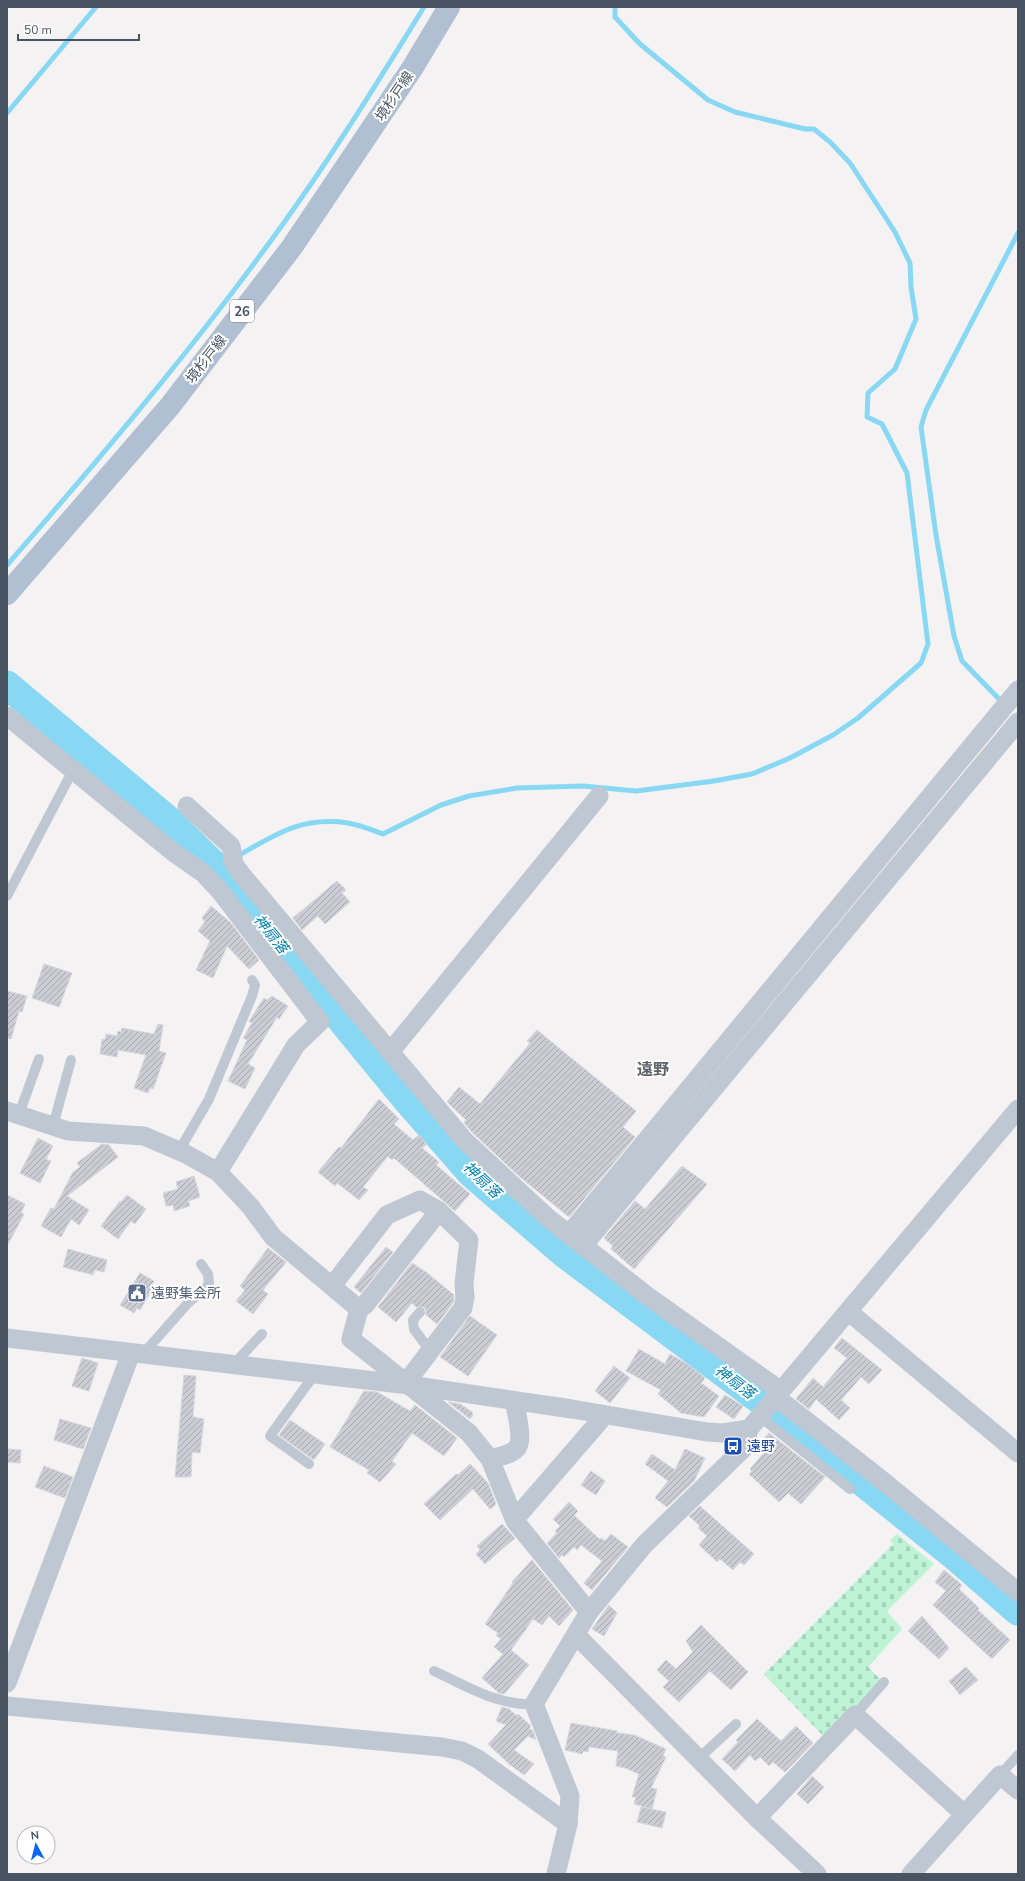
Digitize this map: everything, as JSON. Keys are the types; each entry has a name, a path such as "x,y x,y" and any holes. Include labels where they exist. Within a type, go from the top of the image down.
{"main road":[{"name":"境杉戸線","path":"7,594 170,406 292,247 414,67 449,7"}],"street":[{"path":"576,1240 1018,690"},
{"path":"7,716 173,852 203,873 220,891 320,1022 296,1045 218,1172"},
{"path":"576,1240 1018,722"},
{"path":"390,1052 599,796"},
{"path":"187,806 231,846 234,864 242,875 465,1141 548,1218 778,1394 1018,1592"},
{"path":"220,891 242,875"},
{"path":"556,1874 568,1824 570,1796 534,1704 589,1612 644,1545 745,1447 754,1423 849,1312 1018,1109"},
{"path":"13,1113 68,1131 144,1136 179,1151 218,1172 250,1206 273,1237 359,1309"},
{"path":"332,1286 387,1215 420,1200 439,1211 469,1240 464,1283 466,1297 463,1308 411,1376 409,1385"},
{"path":"439,1211 365,1305 359,1309 351,1339 469,1433 490,1459 515,1519 589,1612"},
{"path":"849,1312 1018,1453"},
{"path":"7,1338 409,1385 572,1409 604,1416 707,1432 729,1432 754,1423"},
{"path":"7,1683 137,1353"},
{"path":"490,1459 508,1454 517,1448 520,1441 514,1400"},
{"path":"515,1519 604,1416"},
{"path":"576,1634 757,1818 818,1874"},
{"path":"7,1706 442,1746 462,1751 478,1759 568,1824"},
{"path":"757,1818 855,1716 964,1814"},
{"path":"911,1874 1000,1775 1018,1790"}],"lane":[{"path":"7,896 73,770"},
{"path":"179,1151 208,1099 252,996 255,985 252,980"},
{"path":"13,1113 39,1059"},
{"path":"53,1126 71,1060"},
{"path":"137,1353 188,1303 206,1288 209,1283 208,1274 201,1264"},
{"path":"420,1312 413,1320 414,1329 430,1351"},
{"path":"233,1365 262,1334"},
{"path":"310,1464 270,1436 314,1375"},
{"path":"754,1423 850,1489"},
{"path":"434,1671 499,1701 518,1705 534,1704"},
{"path":"855,1716 884,1682"},
{"path":"698,1759 736,1724"},
{"path":"1000,1775 1018,1755"}],"green space":[{"path":"897,1534 934,1564 887,1611 902,1629 868,1667 881,1680 827,1740 764,1674 893,1544 890,1540"}],"building":[{"path":"337,881 346,890 342,893 350,902 325,924 318,916 302,930 293,918"},
{"path":"211,906 231,923 259,960 249,969 227,946 213,978 196,970 210,941 198,931 205,922 202,918"},
{"path":"44,964 72,973 59,1007 32,998"},
{"path":"7,991 27,996 22,1012 19,1011 11,1039 7,1038"},
{"path":"272,996 288,1006 279,1019 277,1017 248,1064 255,1068 245,1089 228,1081 247,1040 243,1038 252,1023 249,1021 264,998 267,1000"},
{"path":"158,1024 163,1025 159,1051 166,1053 153,1089 150,1088 148,1093 134,1088 146,1055 118,1050 117,1057 100,1054 102,1039 105,1040 106,1034 117,1036 118,1031 121,1032 122,1028 154,1034"},
{"path":"537,1030 636,1111 623,1127 635,1137 569,1217 520,1177 473,1133 464,1123 466,1120 447,1102 459,1087 480,1104 530,1043 527,1041"},
{"path":"379,1099 399,1119 394,1124 413,1140 419,1135 427,1144 422,1148 439,1162 436,1165 470,1194 455,1211 394,1158 392,1160 388,1156 363,1187 368,1190 359,1200 337,1183 335,1186 318,1172 339,1147 341,1148"},
{"path":"38,1138 53,1146 46,1159 51,1161 40,1183 20,1173"},
{"path":"102,1144 109,1145 118,1157 67,1196 89,1210 79,1225 71,1219 61,1237 41,1226 51,1208 54,1209 73,1172 80,1167 77,1163"},
{"path":"682,1166 707,1184 634,1269 611,1249 613,1246 604,1238 635,1201 645,1209"},
{"path":"194,1176 200,1197 188,1201 190,1206 174,1211 173,1205 166,1206 163,1193 178,1189 176,1182"},
{"path":"7,1195 25,1204 21,1213 24,1214 7,1246"},
{"path":"127,1195 146,1209 135,1224 131,1221 118,1239 101,1226 120,1201 121,1202"},
{"path":"386,1247 393,1252 361,1293 354,1287"},
{"path":"268,1248 286,1262 263,1290 268,1294 253,1314 236,1301 245,1290 240,1286"},
{"path":"68,1249 107,1260 104,1272 95,1270 93,1275 63,1267"},
{"path":"412,1263 426,1272 454,1295 453,1303 437,1324 426,1315 426,1310 424,1307 416,1307 412,1303 396,1322 378,1307"},
{"path":"140,1273 154,1281 150,1289 152,1290 140,1310 137,1308 134,1313 120,1305"},
{"path":"470,1316 497,1335 468,1376 440,1357"},
{"path":"842,1338 882,1370 869,1384 861,1377 841,1400 850,1408 839,1420 816,1399 809,1409 796,1399 813,1378 823,1387 847,1358 834,1348"},
{"path":"639,1349 665,1364 670,1354 689,1365 705,1378 701,1383 719,1396 704,1417 681,1413 658,1394 661,1390 626,1371"},
{"path":"82,1358 98,1363 89,1391 72,1386"},
{"path":"614,1366 630,1378 610,1403 595,1391"},
{"path":"184,1375 196,1376 193,1417 204,1419 200,1453 192,1452 191,1477 175,1477"},
{"path":"364,1391 377,1392 410,1411 415,1405 457,1438 444,1456 412,1433 392,1461 396,1464 380,1482 367,1473 369,1470 330,1447"},
{"path":"725,1395 743,1406 734,1419 716,1407"},
{"path":"448,1402 460,1404 472,1412 473,1415 470,1419"},
{"path":"60,1419 91,1428 83,1449 54,1440"},
{"path":"290,1420 325,1444 314,1460 279,1435"},
{"path":"769,1433 825,1477 801,1504 788,1493 779,1502 749,1474 752,1471 750,1469 766,1450 754,1452"},
{"path":"8,1449 21,1450 20,1463 7,1462"},
{"path":"685,1449 705,1458 694,1481 667,1507 655,1498 668,1481 645,1464 652,1454 675,1470"},
{"path":"470,1464 488,1483 496,1504 490,1509 473,1489 440,1520 424,1504 456,1474 458,1475"},
{"path":"44,1466 73,1477 65,1498 35,1487"},
{"path":"591,1471 605,1481 596,1495 581,1485"},
{"path":"569,1502 578,1511 574,1515 599,1539 601,1538 605,1541 611,1534 628,1547 592,1590 584,1583 602,1561 581,1545 577,1550 574,1547 564,1557 562,1555 559,1558 547,1543 557,1533 555,1531 560,1526 553,1519"},
{"path":"700,1506 754,1554 744,1565 740,1562 733,1570 720,1559 717,1562 699,1545 707,1536 698,1528 700,1526 689,1516"},
{"path":"502,1524 515,1538 485,1564 476,1554 480,1550 477,1546"},
{"path":"532,1560 573,1610 559,1626 549,1616 542,1625 533,1619 511,1650 529,1665 504,1694 499,1693 482,1678 503,1654 494,1647 501,1639 496,1635 498,1633 485,1624 513,1583 512,1582"},
{"path":"944,1570 962,1585 959,1589 979,1608 978,1610 1010,1640 992,1659 933,1605 946,1591 935,1582"},
{"path":"609,1605 617,1613 604,1636 592,1629"},
{"path":"922,1616 949,1648 939,1659 908,1631"},
{"path":"701,1625 748,1672 731,1690 710,1671 679,1702 663,1687 669,1681 657,1670 666,1660 676,1669 693,1652 686,1641"},
{"path":"966,1667 978,1680 960,1695 949,1681"},
{"path":"502,1707 509,1709 517,1716 518,1714 531,1726 529,1728 533,1731 536,1740 528,1736 514,1750 534,1764 524,1775 509,1764 488,1744 506,1725 496,1721"},
{"path":"757,1719 781,1741 796,1726 813,1743 785,1772 773,1762 769,1766 760,1757 755,1761 750,1755 735,1771 722,1759 738,1742 736,1740"},
{"path":"571,1723 617,1731 617,1733 634,1735 666,1749 663,1756 666,1757 651,1788 657,1789 652,1809 634,1804 636,1797 632,1797 639,1774 616,1766 618,1751 589,1747 588,1752 583,1751 582,1754 565,1750"},
{"path":"812,1776 824,1787 808,1804 797,1794"},
{"path":"641,1807 666,1812 662,1828 637,1822"}],"waterway":[{"path":"7,113 96,7"},
{"path":"7,565 139,410 234,291 327,161 424,7"},
{"path":"236,857 263,841 289,829 302,825 316,822 348,823 383,834 441,805 469,796 517,788 583,786 636,791 714,781 752,774 790,758 833,735 858,718 921,663 928,644 907,473 882,424 867,417 868,393 895,369 916,319 911,287 910,263 895,232 850,163 830,142 814,129 805,129 735,112 708,100 640,44 615,17 615,7"},
{"path":"1003,703 962,661 954,636 936,535 921,427 926,410 1018,233"},
{"name":"神扇落","path":"7,685 167,819 217,868 407,1100 471,1173 565,1254 764,1403 956,1557 1018,1611"},
{"path":"217,868 229,861"},
{"path":"565,1254 574,1242"}],"place":[{"name":"遠野集会所","path":"137,1293"},
{"name":"遠野","path":"733,1446"}],"district":[{"name":"遠野","path":"653,1069"}]}
